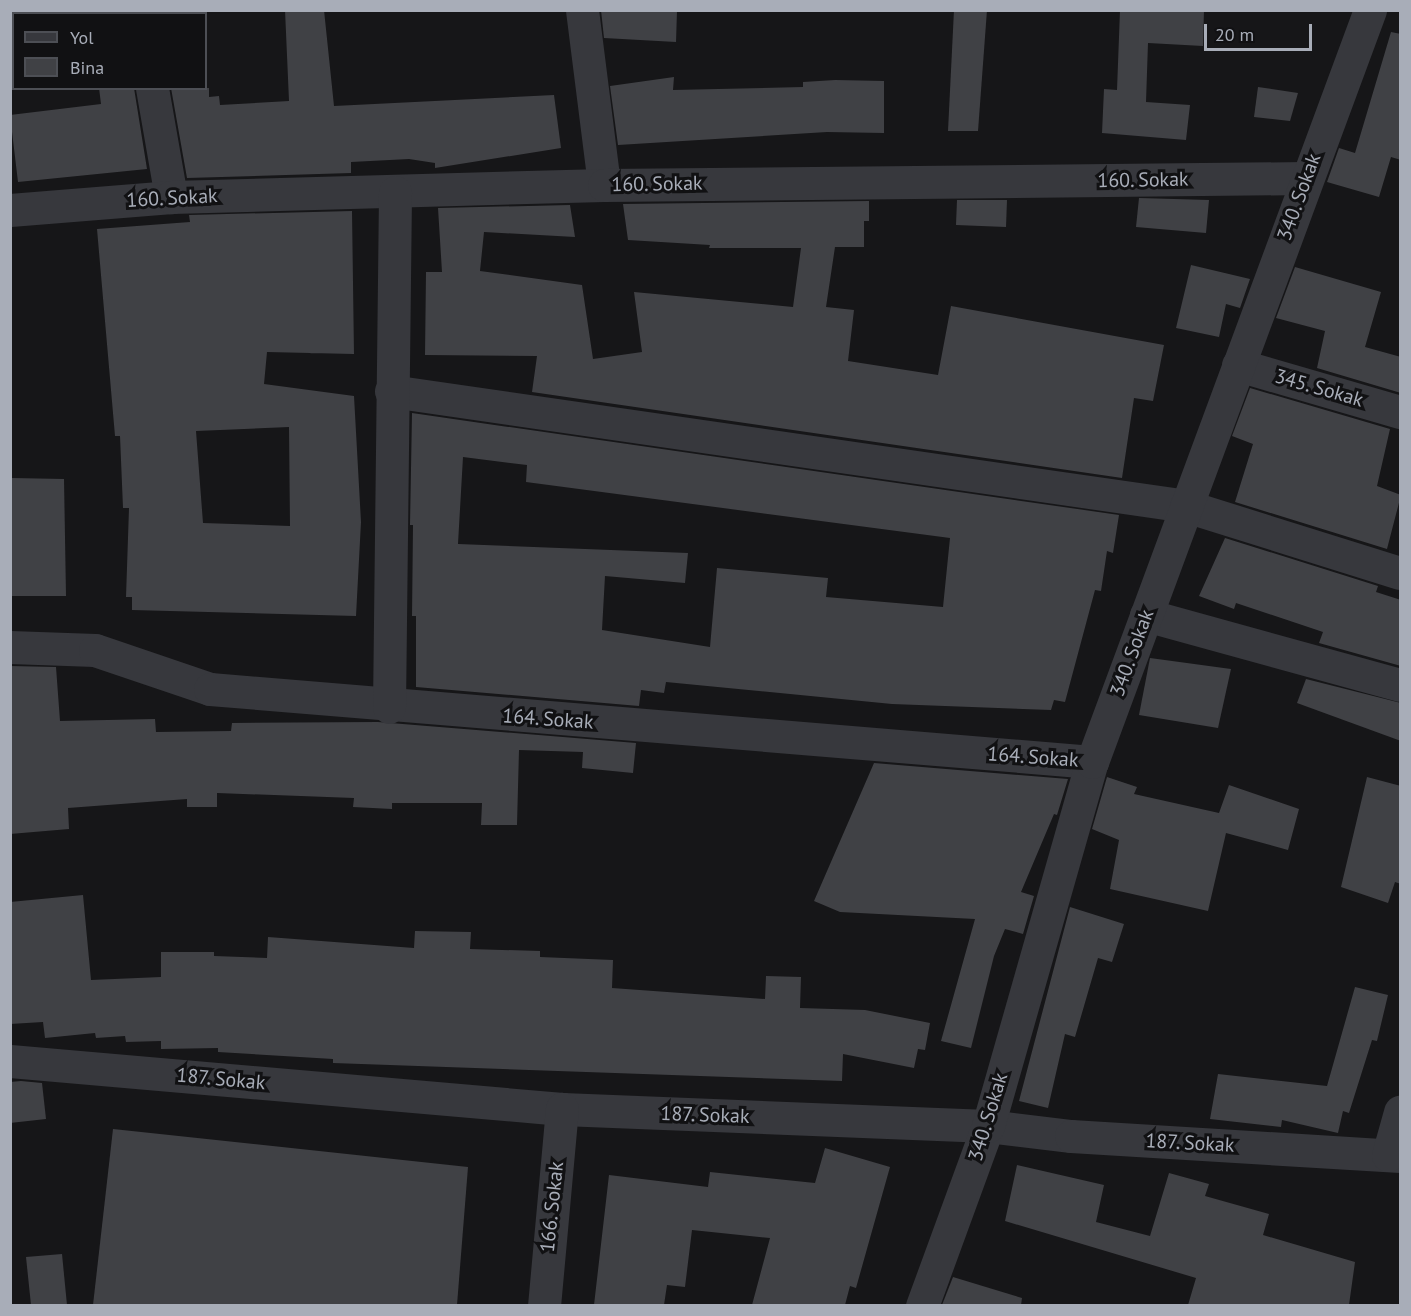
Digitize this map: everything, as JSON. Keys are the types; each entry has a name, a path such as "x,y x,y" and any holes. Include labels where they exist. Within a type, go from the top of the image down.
{"street":[{"path":"582,10 604,185"},
{"name":"340. Sokak","path":"922,1305 988,1126 1092,762 1305,178 1370,10"},
{"path":"152,90 171,197"},
{"name":"160. Sokak","path":"10,210 171,197 604,185 1305,178"},
{"path":"389,707 395,192"},
{"name":"345. Sokak","path":"1238,365 1401,412"},
{"path":"391,391 1186,506 1401,573"},
{"path":"1146,615 1401,685"},
{"name":"164. Sokak","path":"10,647 95,650 210,689 389,707 1092,762"},
{"name":"187. Sokak","path":"10,1061 562,1109 988,1126 1071,1136 1394,1155"},
{"name":"166. Sokak","path":"544,1305 562,1109"},
{"path":"1394,1155 1401,1112"}],"building":[{"path":"285,10 324,10 334,106 554,95 561,148 435,168 435,163 409,159 351,162 351,173 187,178 171,90 207,90 209,88 209,97 219,96 220,105 289,101"},
{"path":"601,10 677,10 676,42 604,38"},
{"path":"954,10 987,10 978,131 948,131"},
{"path":"1120,10 1204,10 1203,46 1148,43 1146,102 1190,105 1186,140 1102,133 1104,89 1117,90"},
{"path":"1391,32 1401,34 1401,160 1391,157 1379,197 1327,182 1339,148 1355,153"},
{"path":"674,77 673,90 803,87 803,82 835,80 884,81 884,133 827,132 618,145 610,86"},
{"path":"1258,87 1298,93 1290,121 1254,117"},
{"path":"99,90 134,90 147,169 18,182 10,115 101,104"},
{"path":"1139,198 1209,200 1206,233 1136,227"},
{"path":"957,200 1007,200 1006,227 956,225"},
{"path":"869,201 869,221 864,221 864,247 835,247 826,307 854,310 848,361 938,375 951,306 1164,345 1153,401 1134,398 1122,478 532,392 537,356 425,355 426,272 442,272 438,208 570,205 575,237 484,232 480,271 582,285 593,359 642,352 634,292 793,307 801,248 709,248 710,245 628,240 623,204"},
{"path":"352,211 354,354 267,352 264,384 354,396 361,522 356,616 132,610 132,597 126,597 129,508 123,508 120,436 115,436 97,229 190,222 189,215","holes":["289,427 290,526 203,523 196,431"]},
{"path":"1191,265 1250,279 1240,308 1226,304 1219,337 1176,328"},
{"path":"1295,267 1381,292 1365,347 1401,357 1401,393 1317,368 1325,331 1276,318"},
{"path":"1250,388 1390,429 1377,486 1401,495 1387,549 1235,502 1253,444 1232,436"},
{"path":"412,413 1119,515 1113,553 1107,551 1101,591 1095,590 1065,702 1054,700 1051,710 892,704 666,682 664,693 641,690 639,706 416,687 416,616 412,616 413,525 410,525","holes":["463,457 527,465 526,482 950,538 943,607 826,597 828,578 717,568 710,647 602,630 605,576 685,583 688,553 458,544"]},
{"path":"12,478 64,479 66,596 12,596"},
{"path":"1225,538 1378,586 1376,592 1401,600 1401,666 1319,643 1323,632 1236,603 1234,609 1199,596"},
{"path":"1150,658 1231,669 1218,728 1139,715"},
{"path":"10,666 56,667 60,721 155,719 156,732 231,731 232,723 378,722 636,743 633,773 582,768 583,752 519,750 517,825 481,825 482,803 392,803 392,809 353,807 354,798 217,793 217,807 187,807 187,799 68,808 69,829 10,834"},
{"path":"1306,679 1401,703 1401,741 1297,703"},
{"path":"874,763 1068,779 1057,815 1054,814 1021,892 1034,896 1023,934 1005,929 994,956 971,1048 941,1041 975,919 840,912 814,901"},
{"path":"1107,777 1137,787 1134,794 1219,813 1229,785 1299,809 1288,850 1226,833 1208,911 1110,889 1119,840 1092,829"},
{"path":"1367,777 1401,786 1401,884 1395,882 1388,903 1341,887"},
{"path":"83,895 91,980 161,977 161,952 214,952 214,956 267,958 268,937 414,948 415,931 471,932 470,949 540,951 540,957 613,960 612,988 765,999 766,976 801,977 800,1008 865,1010 930,1023 925,1050 918,1049 914,1068 843,1054 842,1081 333,1063 333,1059 218,1052 218,1048 161,1049 161,1041 126,1042 125,1036 96,1038 95,1033 45,1038 43,1022 10,1024 10,902"},
{"path":"1070,907 1124,924 1112,962 1098,958 1075,1037 1065,1034 1048,1108 1019,1101"},
{"path":"1355,987 1388,995 1377,1041 1372,1040 1349,1113 1343,1111 1338,1133 1282,1120 1281,1127 1210,1119 1218,1074 1327,1086"},
{"path":"10,1082 42,1083 46,1119 10,1123"},
{"path":"113,1129 468,1167 457,1305 93,1305"},
{"path":"825,1148 890,1167 856,1288 850,1286 845,1305 752,1305 770,1238 692,1230 685,1287 667,1285 664,1305 594,1305 609,1175 708,1187 710,1172 815,1183"},
{"path":"1017,1165 1104,1185 1096,1222 1150,1236 1169,1173 1209,1184 1205,1196 1269,1214 1263,1235 1355,1262 1349,1305 1188,1305 1196,1278 1005,1221"},
{"path":"62,1254 67,1305 31,1305 26,1257"},
{"path":"953,1277 1022,1298 1021,1305 942,1305"}]}
